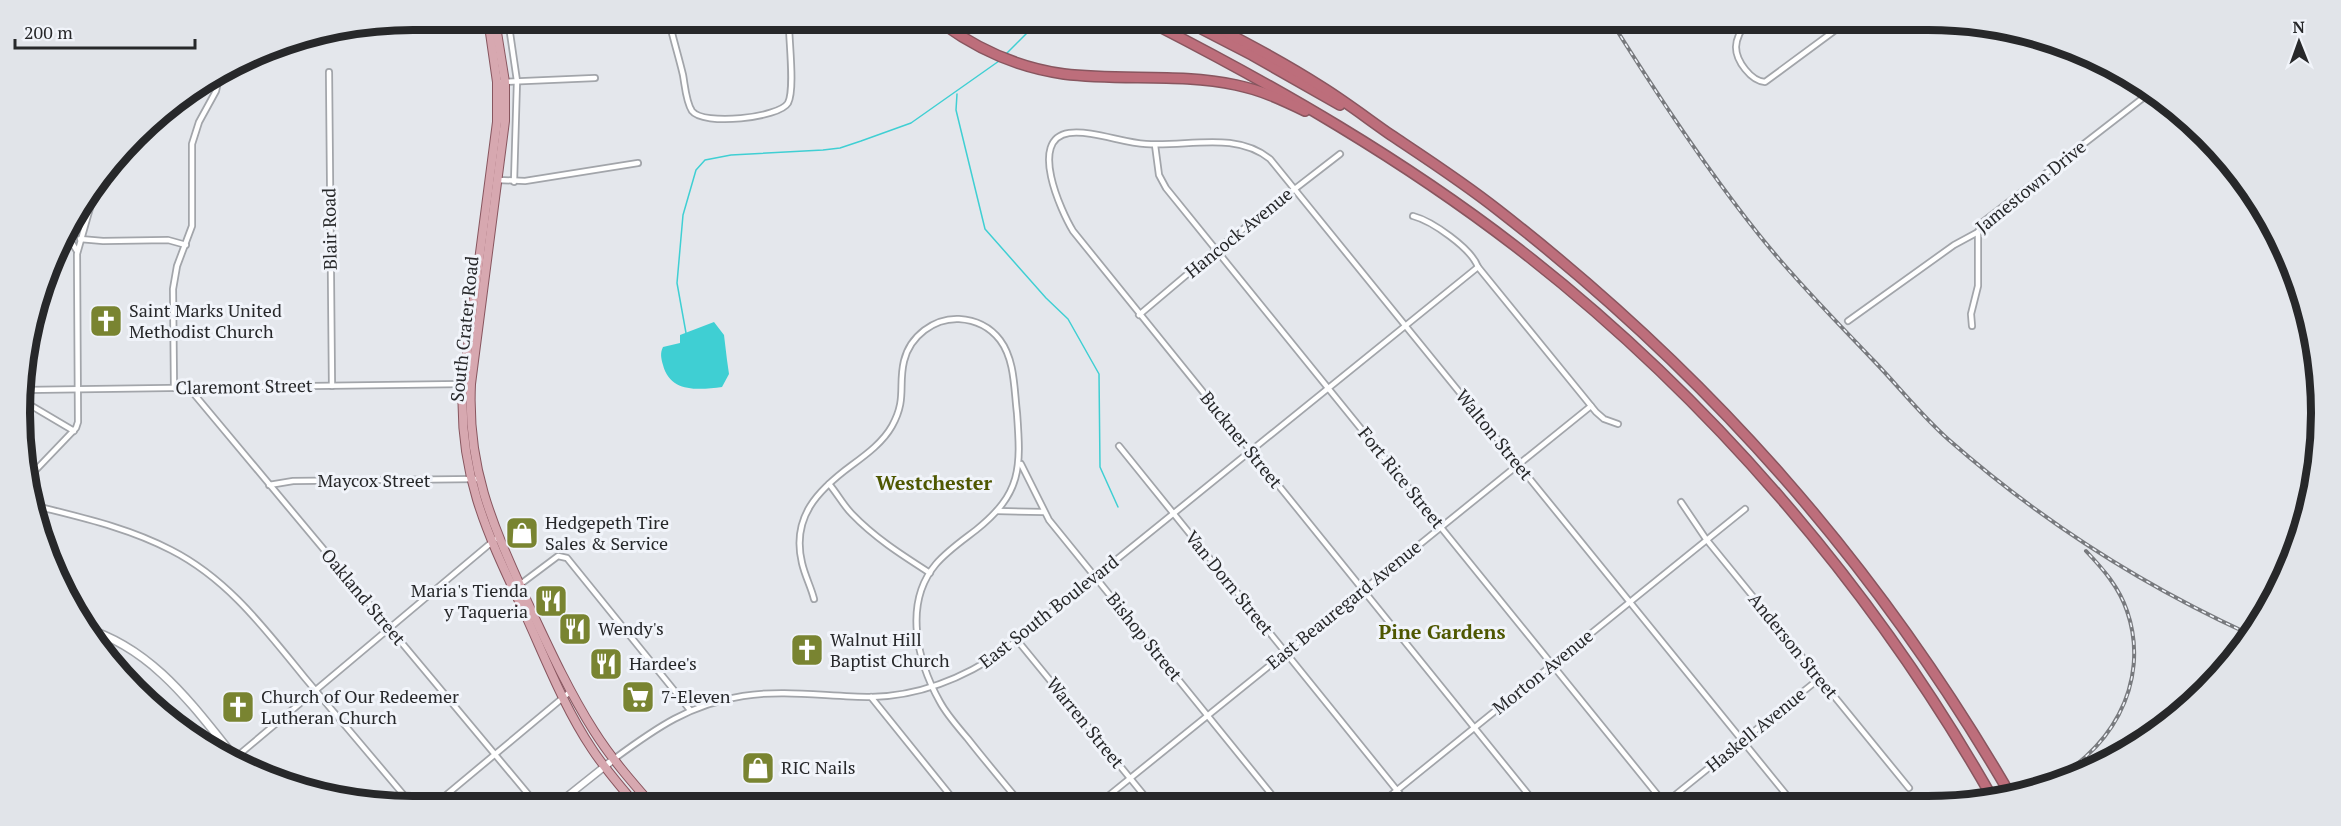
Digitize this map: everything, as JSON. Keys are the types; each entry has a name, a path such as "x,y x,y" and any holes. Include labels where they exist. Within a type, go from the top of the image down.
{"highway":[{"path":"952,30 983,49 1029,67 1065,74 1194,80 1237,85 1274,96 1343,129"},
{"path":"1165,30 1254,76 1343,129 1444,196 1534,261 1622,336 1712,424 1791,511 1863,601 1929,694 1988,791"},
{"path":"1203,30 1389,133"},
{"path":"1222,30 1298,72 1493,205 1577,274 1662,350 1731,419 1806,501 1883,598 1948,692 2007,788"}],"main road":[{"name":"South Crater Road","path":"490,30 501,82 467,384 464,438 479,511 516,586 563,698 604,766 629,796"},
{"name":"South Crater Road","path":"467,384 505,120 496,30"},
{"name":"South Crater Road","path":"516,586 571,691 614,759 645,796"},
{"path":"101,635 122,643 156,667 226,748"}],"street":[{"path":"510,30 517,81 514,182"},
{"path":"671,30 690,106 696,115 715,120 771,114 785,107 790,96 789,30"},
{"path":"1743,30 1736,43 1737,54 1754,79 1765,82 1835,30"},
{"name":"Blair Road","path":"329,72 332,386"},
{"path":"501,82 595,78"},
{"path":"174,388 173,289 177,266 186,245 193,216 192,144 199,122 216,91 218,83"},
{"name":"Jamestown Drive","path":"1848,321 1954,245 1977,232 1983,222 2144,97"},
{"name":"Buckner Street","path":"1155,145 1070,133 1058,137 1048,154 1048,165 1068,222 1139,315 1529,796"},
{"name":"Walton Street","path":"1155,145 1224,142 1245,145 1270,159 1787,796"},
{"name":"Fort Rice Street","path":"1155,145 1157,166 1162,181 1658,796"},
{"name":"Hancock Avenue","path":"1139,315 1216,250 1340,154"},
{"path":"498,180 514,182 638,163"},
{"path":"34,472 74,431 79,419 77,251 90,208"},
{"path":"1413,216 1423,219 1470,253 1478,267 1591,406 1604,419 1618,424"},
{"path":"1972,326 1971,314 1978,286 1977,232"},
{"path":"80,240 114,242 168,240 186,245"},
{"path":"71,241 77,251"},
{"name":"East South Boulevard","path":"567,796 604,766 666,722 690,710 731,698 760,694 871,697 933,687 976,668 1017,640 1478,267"},
{"path":"814,599 802,563 801,533 811,503 869,452 889,431 901,402 904,361 910,346 920,334 935,324 954,319 984,325 995,334 1009,357 1016,401 1020,461 1014,485 997,511 953,548 930,573 918,602 916,624 921,653 933,687 948,714 1015,796"},
{"name":"Claremont Street","path":"31,390 467,384"},
{"name":"Oakland Street","path":"189,388 530,796"},
{"path":"30,405 74,431"},
{"name":"East Beauregard Avenue","path":"1108,796 1591,406"},
{"name":"Van Dorn Street","path":"1119,446 1401,796"},
{"name":"Bishop Street","path":"1020,461 1044,512 1273,796"},
{"name":"Maycox Street","path":"269,485 293,481 474,479"},
{"path":"830,484 851,513 872,533 900,555 930,573"},
{"name":"Anderson Street","path":"1681,502 1706,539 1909,788"},
{"path":"42,508 144,537 187,559 217,580 242,603 403,796"},
{"name":"Morton Avenue","path":"1390,796 1745,509"},
{"path":"997,511 1044,512"},
{"path":"239,755 495,540"},
{"path":"516,586 561,555 567,558 690,710"},
{"name":"Warren Street","path":"1017,640 1145,796"},
{"name":"Haskell Avenue","path":"1674,796 1820,678"},
{"path":"445,796 571,691"},
{"path":"871,697 951,796"}],"water":[{"path":"714,322 724,335 729,374 722,387 686,388 672,381 661,358 663,347 680,343 680,335"}],"waterway":[{"path":"1006,54 1030,30"},
{"path":"686,333 677,283 683,215 696,170 705,160 731,155 840,148 861,141 911,123 999,61"},
{"path":"957,94 956,110 985,229 1046,298 1068,319 1099,374 1100,467 1118,507"}],"railway":[{"path":"1617,30 1684,133 1764,241 1939,431 2019,497 2092,548 2169,594 2243,631"},
{"path":"2068,770 2086,756 2104,737 2119,714 2129,690 2134,665 2133,638 2124,602 2115,586 2086,551"}],"place":[{"name":"Saint Marks United Methodist Church","path":"106,321"},
{"name":"Hedgepeth Tire Sales & Service","path":"522,533"},
{"name":"Maria's Tienda y Taqueria","path":"551,601"},
{"name":"Wendy's","path":"575,629"},
{"name":"Walnut Hill Baptist Church","path":"807,650"},
{"name":"Hardee's","path":"606,664"},
{"name":"7-Eleven","path":"638,697"},
{"name":"Church of Our Redeemer Lutheran Church","path":"238,707"},
{"name":"RIC Nails","path":"758,768"}],"district":[{"name":"Westchester","path":"934,483"},
{"name":"Pine Gardens","path":"1442,632"}]}
